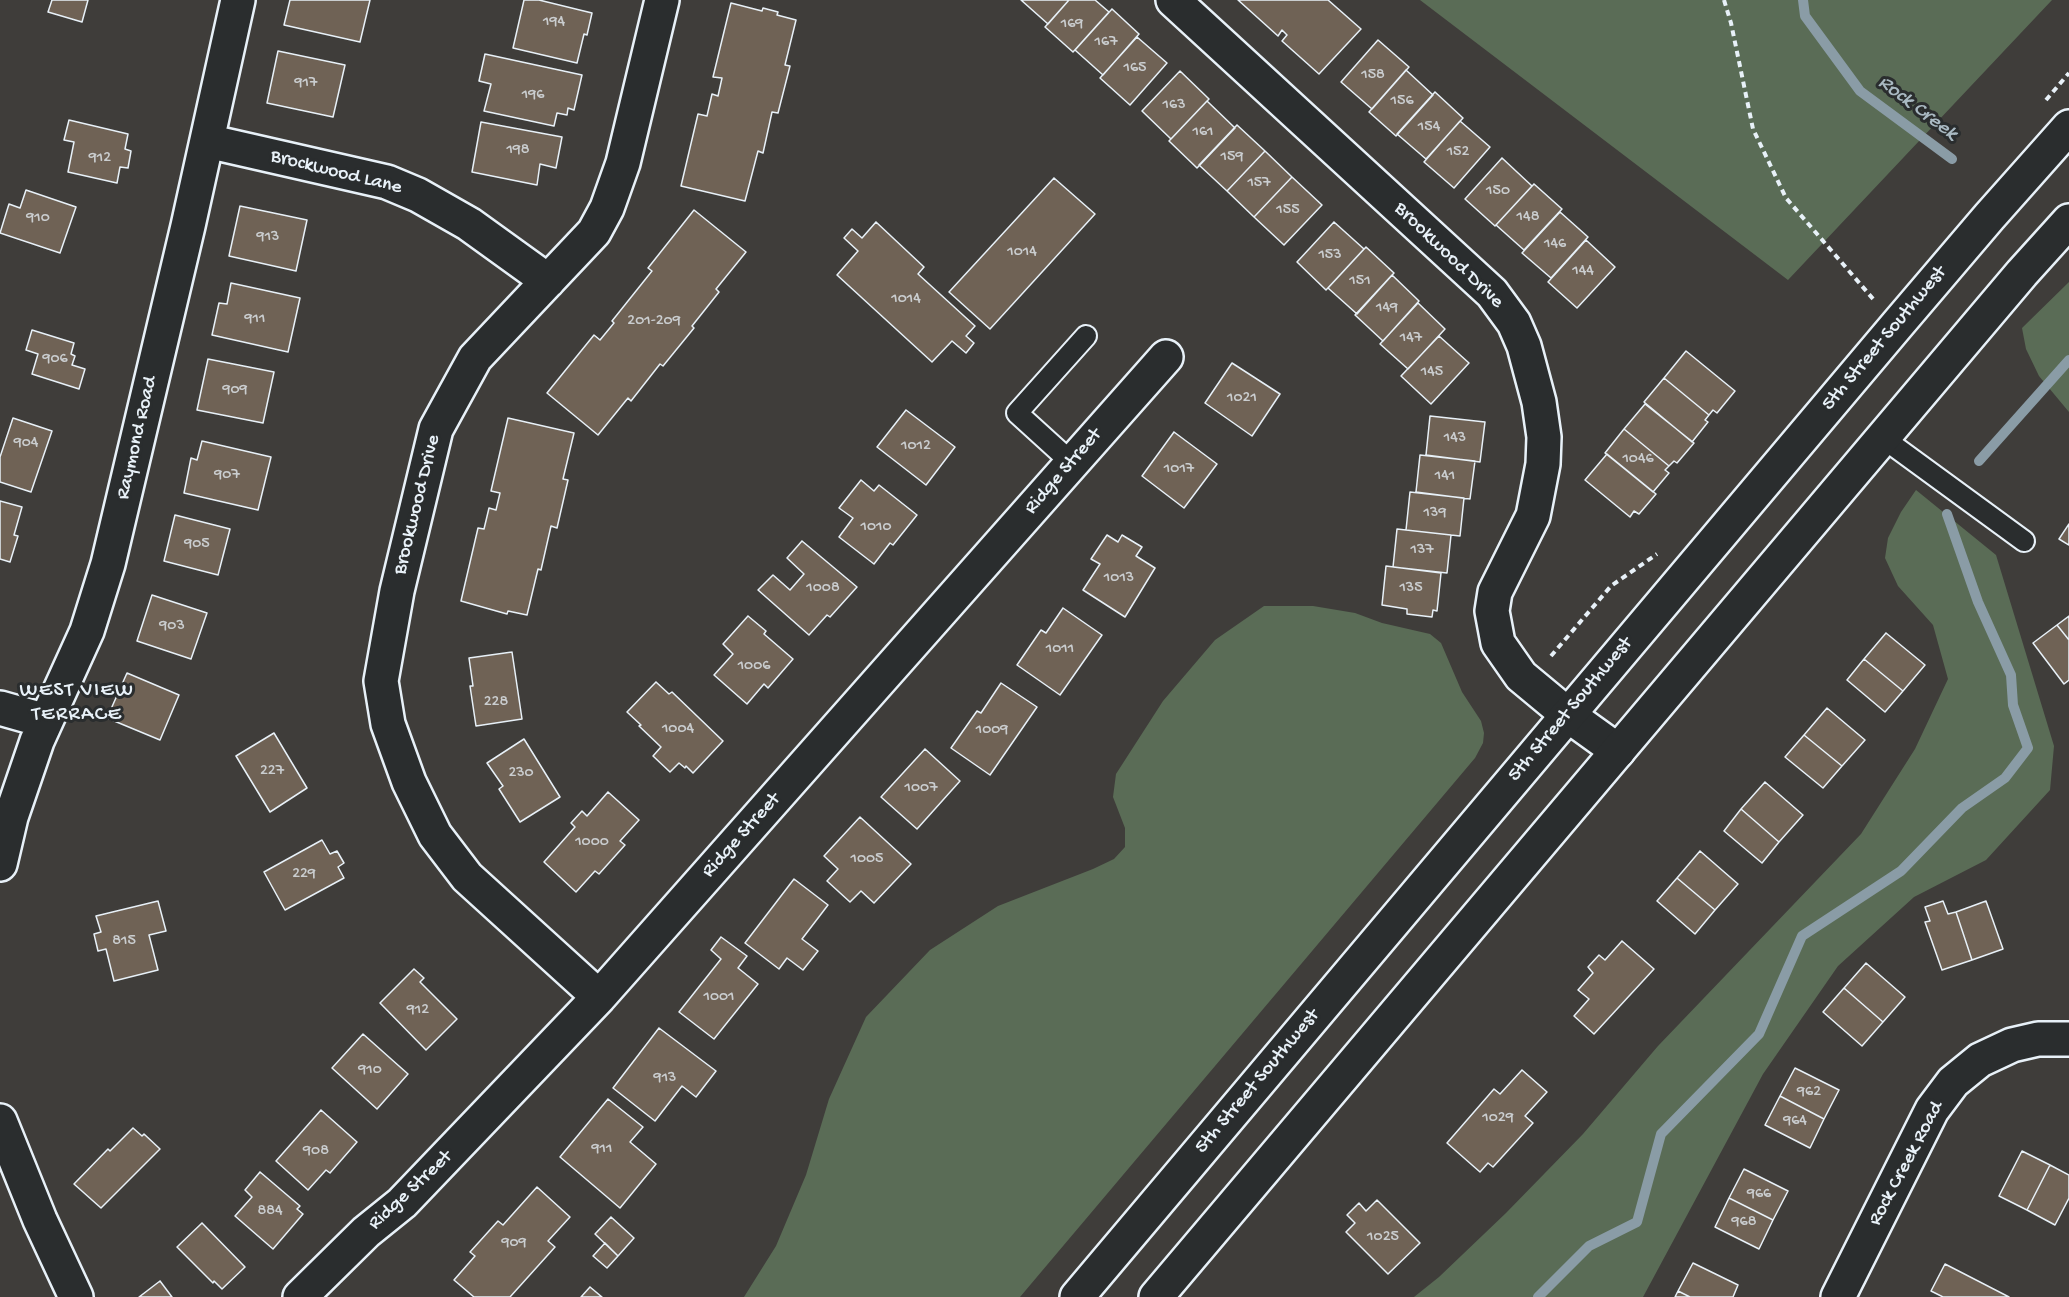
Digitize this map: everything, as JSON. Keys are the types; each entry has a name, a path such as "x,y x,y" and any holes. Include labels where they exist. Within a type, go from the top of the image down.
{"street":[{"name":"Raymond Road","path":"0,864 11,817 46,721 87,631 108,564 238,0"},
{"name":"Brookwood Drive","path":"599,997 467,877 435,835 409,782 388,724 381,681 397,591 436,429 476,358 594,232 607,208 623,163 662,0"},
{"name":"Brookwood Drive","path":"1173,0 1492,293 1514,322 1524,346 1539,402 1544,437 1543,464 1533,516 1495,592 1492,611 1494,629 1498,643 1521,676 1568,715 1618,751"},
{"name":"5th Street Southwest","path":"1077,1297 1989,217 2069,127"},
{"name":"Brockwood Lane","path":"207,141 387,182 418,195 470,224 548,282"},
{"path":"1156,1297 2069,221"},
{"name":"Ridge Street","path":"300,1297 366,1232 402,1203 599,997 1166,357"},
{"path":"0,708 46,721"},
{"name":"Rock Creek Road","path":"1838,1297 1932,1110 1953,1082 1980,1060 2012,1045 2038,1039 2069,1039"},
{"path":"0,1121 39,1220 76,1297"}],"lane":[{"path":"1072,463 1017,413 1086,336"},
{"path":"1883,438 2024,541"}],"path":[{"path":"1724,0 1753,129 1785,198 1876,301 1869,309"},
{"path":"2041,106 2069,73"},
{"path":"1546,657 1552,656 1611,586 1659,552"}],"green space":[{"path":"1420,0 2052,0 1788,280"},
{"path":"2069,282 2069,412 2039,376 2026,349 2022,328"},
{"path":"1916,490 1996,555 2054,746 2050,790 1986,860 1914,897 1838,966 1763,1074 1643,1297 1414,1297 1439,1277 1506,1213 1583,1134 1658,1046 1861,834 1915,749 1948,679 1933,625 1898,586 1885,558 1888,538 1901,512"},
{"path":"1264,606 1313,606 1355,613 1382,623 1430,634 1441,643 1462,692 1481,721 1484,733 1483,743 1475,758 1020,1297 744,1297 776,1246 806,1175 829,1099 866,1017 930,950 998,906 1114,859 1125,847 1125,828 1113,797 1116,774 1163,701 1215,640"}],"building":[{"path":"52,0 88,0 82,22 48,12"},
{"path":"290,0 370,0 360,42 284,25"},
{"path":"524,0 539,0 592,13 577,63 513,48"},
{"path":"1021,0 1069,0 1048,24"},
{"path":"1069,0 1095,0 1109,12 1073,52 1045,27"},
{"path":"1238,0 1328,0 1361,29 1319,74 1282,41 1287,35 1282,30 1278,36"},
{"path":"731,3 762,11 763,8 796,20 785,65 790,66 778,113 772,112 763,153 758,151 745,201 681,186 698,114 707,116 712,94 718,96 722,78 713,77"},
{"path":"1112,9 1139,34 1103,75 1075,50"},
{"path":"1137,37 1167,63 1130,105 1100,78"},
{"path":"1378,40 1409,67 1372,109 1341,82"},
{"path":"278,51 345,65 333,117 267,103"},
{"path":"485,54 582,75 574,110 568,108 567,115 557,113 554,126 484,111 491,84 479,81"},
{"path":"1406,70 1433,95 1396,136 1369,112"},
{"path":"1180,71 1209,99 1171,139 1142,111"},
{"path":"1435,92 1463,118 1426,159 1397,134"},
{"path":"1207,101 1235,128 1197,168 1169,141"},
{"path":"69,120 128,134 125,149 131,151 128,168 120,167 117,183 68,172 74,142 64,140"},
{"path":"1460,121 1490,147 1454,188 1424,162"},
{"path":"481,122 562,137 556,168 540,164 537,185 472,172"},
{"path":"1237,125 1265,151 1227,191 1199,165"},
{"path":"1265,151 1292,177 1254,217 1227,191"},
{"path":"1502,158 1532,186 1495,226 1465,199"},
{"path":"1292,177 1322,205 1284,245 1254,217"},
{"path":"1054,178 1095,214 990,329 949,292"},
{"path":"1534,184 1562,209 1524,250 1496,225"},
{"path":"26,190 76,207 60,253 0,233 9,204 20,208"},
{"path":"240,206 307,220 296,271 229,256"},
{"path":"694,210 746,252 716,289 719,292 692,326 694,328 663,366 660,364 631,401 628,398 598,435 547,393 594,335 600,340 614,323 612,321 652,271 648,268"},
{"path":"1560,212 1588,237 1551,278 1522,253"},
{"path":"876,222 924,267 918,274 975,326 966,336 974,343 966,353 952,341 932,362 837,275 858,251 844,238 852,229 862,238"},
{"path":"1334,222 1364,249 1326,290 1297,262"},
{"path":"1586,240 1615,267 1577,308 1548,282"},
{"path":"1366,247 1394,273 1357,314 1328,288"},
{"path":"1392,275 1419,301 1383,341 1355,315"},
{"path":"231,283 300,298 288,352 212,335 219,303 227,304"},
{"path":"1418,303 1445,329 1408,369 1380,344"},
{"path":"32,330 74,343 71,354 75,356 72,365 85,369 79,389 32,374 38,354 26,350"},
{"path":"1439,336 1469,363 1431,404 1401,376"},
{"path":"1686,351 1735,391 1717,413 1713,410 1709,415 1664,378"},
{"path":"208,359 274,372 263,423 197,410"},
{"path":"1232,363 1280,394 1252,436 1205,403"},
{"path":"1664,378 1709,415 1705,420 1708,422 1692,442 1644,402"},
{"path":"1645,404 1694,443 1677,463 1674,461 1669,466 1624,429"},
{"path":"906,410 955,447 926,485 877,447"},
{"path":"1430,416 1485,422 1480,462 1426,455"},
{"path":"13,418 52,431 31,492 0,482 0,457"},
{"path":"508,418 574,433 563,479 568,480 557,528 551,526 541,570 538,569 527,615 508,611 507,614 461,601 478,528 484,529 489,508 496,510 500,493 491,491"},
{"path":"1624,429 1669,466 1665,470 1669,473 1653,492 1605,453"},
{"path":"1174,432 1217,464 1184,508 1142,476"},
{"path":"202,441 271,457 258,510 184,493 191,458 197,460"},
{"path":"1607,454 1656,494 1639,514 1634,511 1630,517 1585,480"},
{"path":"1420,455 1475,461 1470,499 1416,492"},
{"path":"861,480 874,491 879,485 917,515 893,545 890,543 874,564 839,537 853,518 839,508"},
{"path":"1410,492 1464,498 1460,536 1406,530"},
{"path":"0,501 22,507 14,535 18,536 10,562 0,559"},
{"path":"175,515 230,529 218,575 164,561"},
{"path":"2069,524 2069,545 2059,539"},
{"path":"1397,529 1451,535 1447,573 1393,567"},
{"path":"1107,535 1118,542 1122,535 1142,547 1136,556 1155,568 1125,617 1083,590 1100,564 1091,559"},
{"path":"802,541 857,587 830,617 827,615 809,635 758,590 773,575 790,590 804,574 787,558"},
{"path":"1386,566 1441,573 1437,611 1433,610 1432,617 1407,614 1407,609 1382,605"},
{"path":"152,595 207,613 191,659 137,641"},
{"path":"1063,608 1102,635 1060,695 1017,665 1041,630 1046,633"},
{"path":"748,616 766,631 764,634 793,659 768,688 764,684 747,704 714,675 733,654 723,644"},
{"path":"2069,616 2069,640 2057,625"},
{"path":"2057,625 2069,640 2069,680 2064,684 2033,643"},
{"path":"1886,633 1925,665 1903,691 1864,659"},
{"path":"512,652 522,719 476,726 470,686 473,686 469,658"},
{"path":"1864,659 1903,691 1885,712 1847,680"},
{"path":"127,673 179,695 160,740 107,718"},
{"path":"656,682 669,694 672,692 723,741 693,773 679,763 670,772 653,756 661,747 627,712"},
{"path":"1001,683 1037,707 990,775 951,748 977,711 981,713"},
{"path":"1827,708 1865,740 1842,766 1804,735"},
{"path":"274,733 307,788 270,812 236,756"},
{"path":"1804,735 1842,766 1823,788 1785,757"},
{"path":"524,739 560,797 520,822 499,789 503,786 487,763"},
{"path":"925,749 960,781 917,829 881,797"},
{"path":"1765,782 1803,815 1779,842 1741,809"},
{"path":"608,792 639,820 620,841 625,845 599,874 595,871 576,892 544,862 575,827 571,823 582,811 587,816"},
{"path":"1741,809 1779,842 1762,863 1724,831"},
{"path":"860,817 911,864 874,903 861,891 850,902 827,881 838,869 824,856"},
{"path":"322,840 330,854 337,851 344,863 338,867 344,878 285,910 264,872"},
{"path":"1700,851 1738,884 1715,910 1677,878"},
{"path":"1677,878 1715,910 1695,934 1657,901"},
{"path":"794,879 828,905 802,939 818,951 803,970 787,958 779,969 745,943"},
{"path":"158,901 166,931 149,935 158,970 114,981 106,949 98,951 94,934 101,932 96,916"},
{"path":"1943,901 1948,914 1956,912 1972,960 1942,970 1925,922 1930,921 1925,907"},
{"path":"1986,901 2003,949 1972,960 1956,912"},
{"path":"721,937 747,956 738,968 758,984 714,1039 679,1012 721,959 711,950"},
{"path":"1622,941 1654,969 1594,1034 1574,1016 1589,999 1578,990 1593,973 1588,967 1599,955 1605,960"},
{"path":"1866,963 1905,997 1883,1022 1844,988"},
{"path":"414,969 424,978 420,982 457,1019 426,1050 380,1003"},
{"path":"1844,988 1883,1022 1862,1046 1823,1012"},
{"path":"659,1028 716,1071 696,1097 682,1086 655,1121 613,1088"},
{"path":"363,1034 408,1074 377,1109 332,1068"},
{"path":"1795,1068 1839,1090 1824,1119 1780,1096"},
{"path":"1522,1070 1547,1092 1525,1116 1533,1123 1493,1167 1488,1163 1480,1172 1447,1143 1494,1089 1500,1094"},
{"path":"1780,1096 1824,1119 1810,1148 1765,1125"},
{"path":"608,1099 643,1127 630,1142 656,1164 620,1208 560,1157"},
{"path":"321,1110 357,1142 330,1173 326,1170 308,1190 276,1161"},
{"path":"133,1128 142,1136 144,1134 160,1149 101,1208 74,1184 108,1149 110,1151"},
{"path":"2022,1151 2050,1165 2027,1210 1999,1196"},
{"path":"2050,1165 2069,1175 2069,1198 2055,1225 2027,1210"},
{"path":"1744,1169 1788,1191 1773,1220 1729,1198"},
{"path":"260,1172 300,1206 297,1209 303,1214 273,1249 235,1216 252,1197 245,1190"},
{"path":"537,1187 570,1217 548,1241 555,1247 510,1297 474,1297 454,1280 475,1256 470,1252 498,1221 503,1225"},
{"path":"1729,1198 1773,1220 1759,1249 1715,1227"},
{"path":"1377,1200 1420,1243 1388,1274 1346,1232 1355,1223 1347,1215 1359,1203 1366,1211"},
{"path":"611,1217 634,1238 618,1256 595,1234"},
{"path":"202,1223 245,1267 222,1289 177,1247"},
{"path":"605,1243 618,1256 607,1268 593,1256"},
{"path":"1693,1263 1738,1285 1733,1297 1690,1297 1678,1291"},
{"path":"1945,1264 2009,1297 1943,1297 1931,1291"},
{"path":"160,1281 172,1297 139,1297"},
{"path":"590,1287 602,1297 581,1297"},
{"path":"1678,1291 1690,1297 1675,1297"}],"waterway":[{"name":"Rock Creek","path":"1803,0 1805,16 1860,91 1952,159"},
{"path":"1979,461 2069,360"},
{"path":"1538,1297 1589,1246 1637,1222 1661,1134 1759,1034 1802,936 1901,871 1962,808 2005,778 2028,748 2013,705 2011,675 1978,602 1947,514"}],"district":[{"name":"WEST VIEW TERRACE","path":"77,704"}]}
